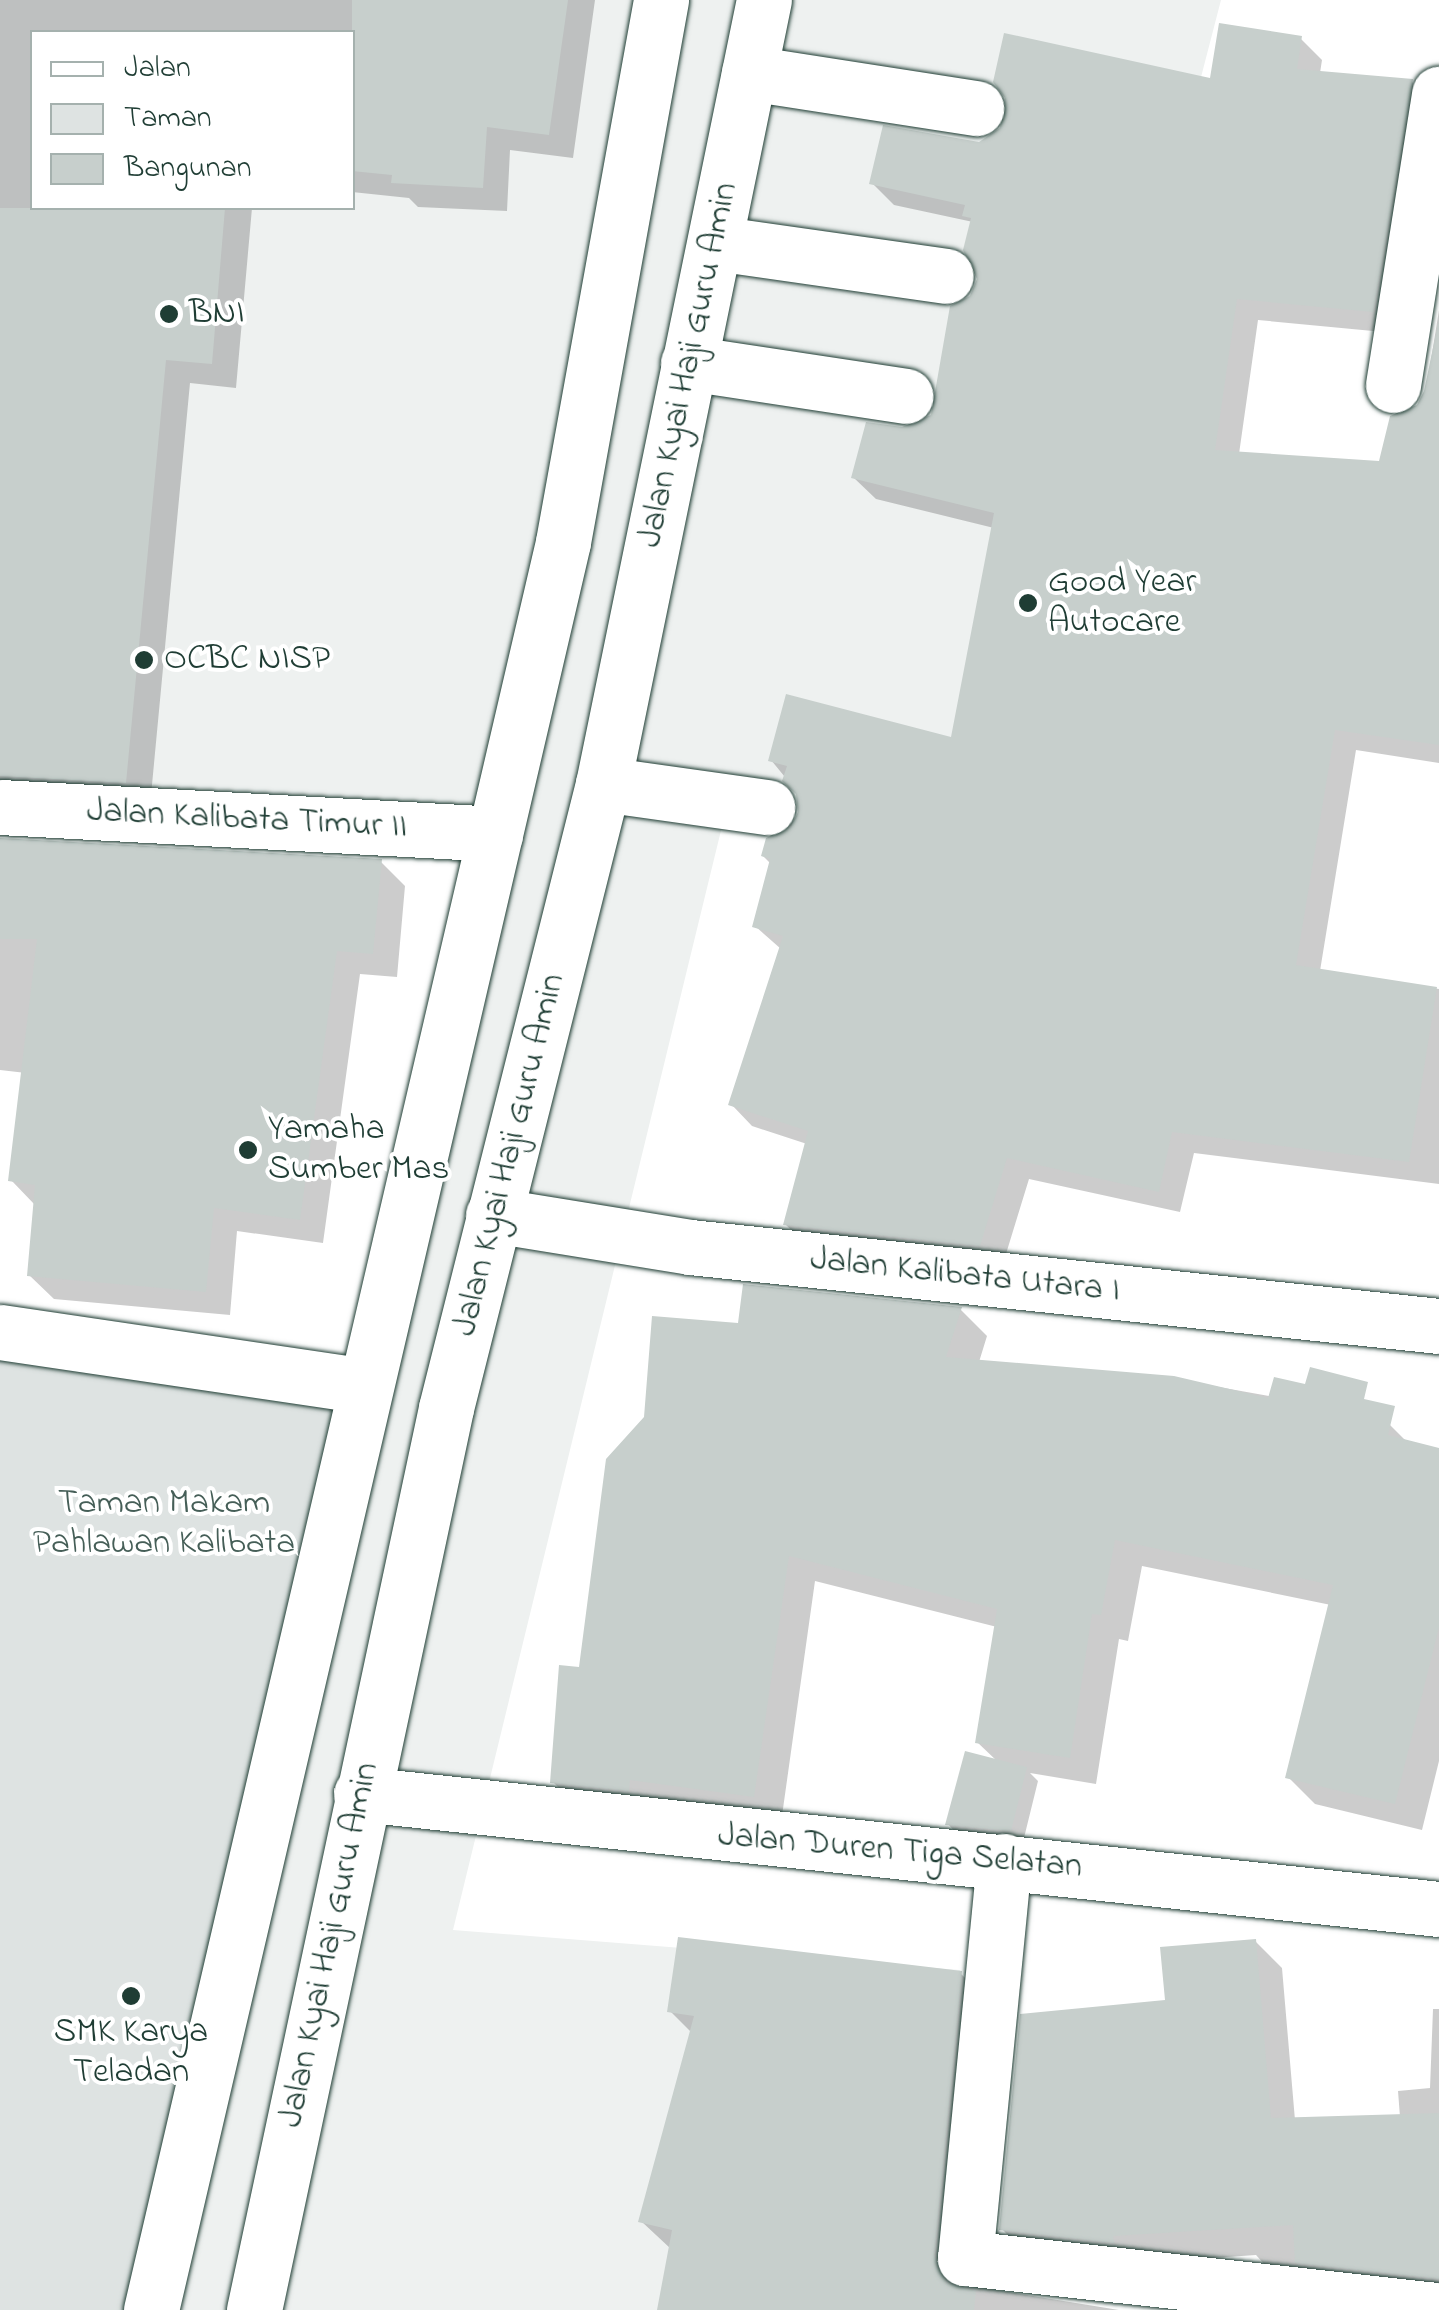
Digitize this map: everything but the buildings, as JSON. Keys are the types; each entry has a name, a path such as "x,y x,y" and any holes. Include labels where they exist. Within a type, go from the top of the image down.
{"main road":[{"path":"151,2310 563,542 661,0"},
{"name":"Jalan Kyai Haji Guru Amin","path":"254,2310 362,1794 626,787 708,366 741,246 773,77 764,0"},
{"path":"773,77 959,105"},
{"path":"1393,385 1439,94"},
{"path":"741,246 929,274"},
{"path":"708,366 888,393"},
{"path":"626,787 757,806"},
{"name":"Jalan Kalibata Timur II","path":"0,807 494,834"},
{"name":"Jalan Kalibata Utara I","path":"510,1218 690,1247 1439,1326"},
{"path":"0,1332 364,1386"},
{"name":"Jalan Duren Tiga Selatan","path":"362,1794 592,1823 1004,1861 1439,1909"},
{"path":"1004,1861 965,2258 1434,2310"}],"shaded area":[{"path":"0,0 1221,0 1149,278 1046,890 726,810 453,1930 960,1970 868,2310 155,2310 494,834 0,837"}],"green space":[{"name":"Taman Makam Pahlawan Kalibata","path":"0,1332 364,1386 155,2310 0,2310"}],"place":[{"name":"BNI","path":"169,314"},
{"name":"Good Year Autocare","path":"1028,603"},
{"name":"OCBC NISP","path":"144,660"},
{"name":"Yamaha Sumber Mas","path":"248,1150"},
{"name":"SMK Karya Teladan","path":"131,1996"}]}
